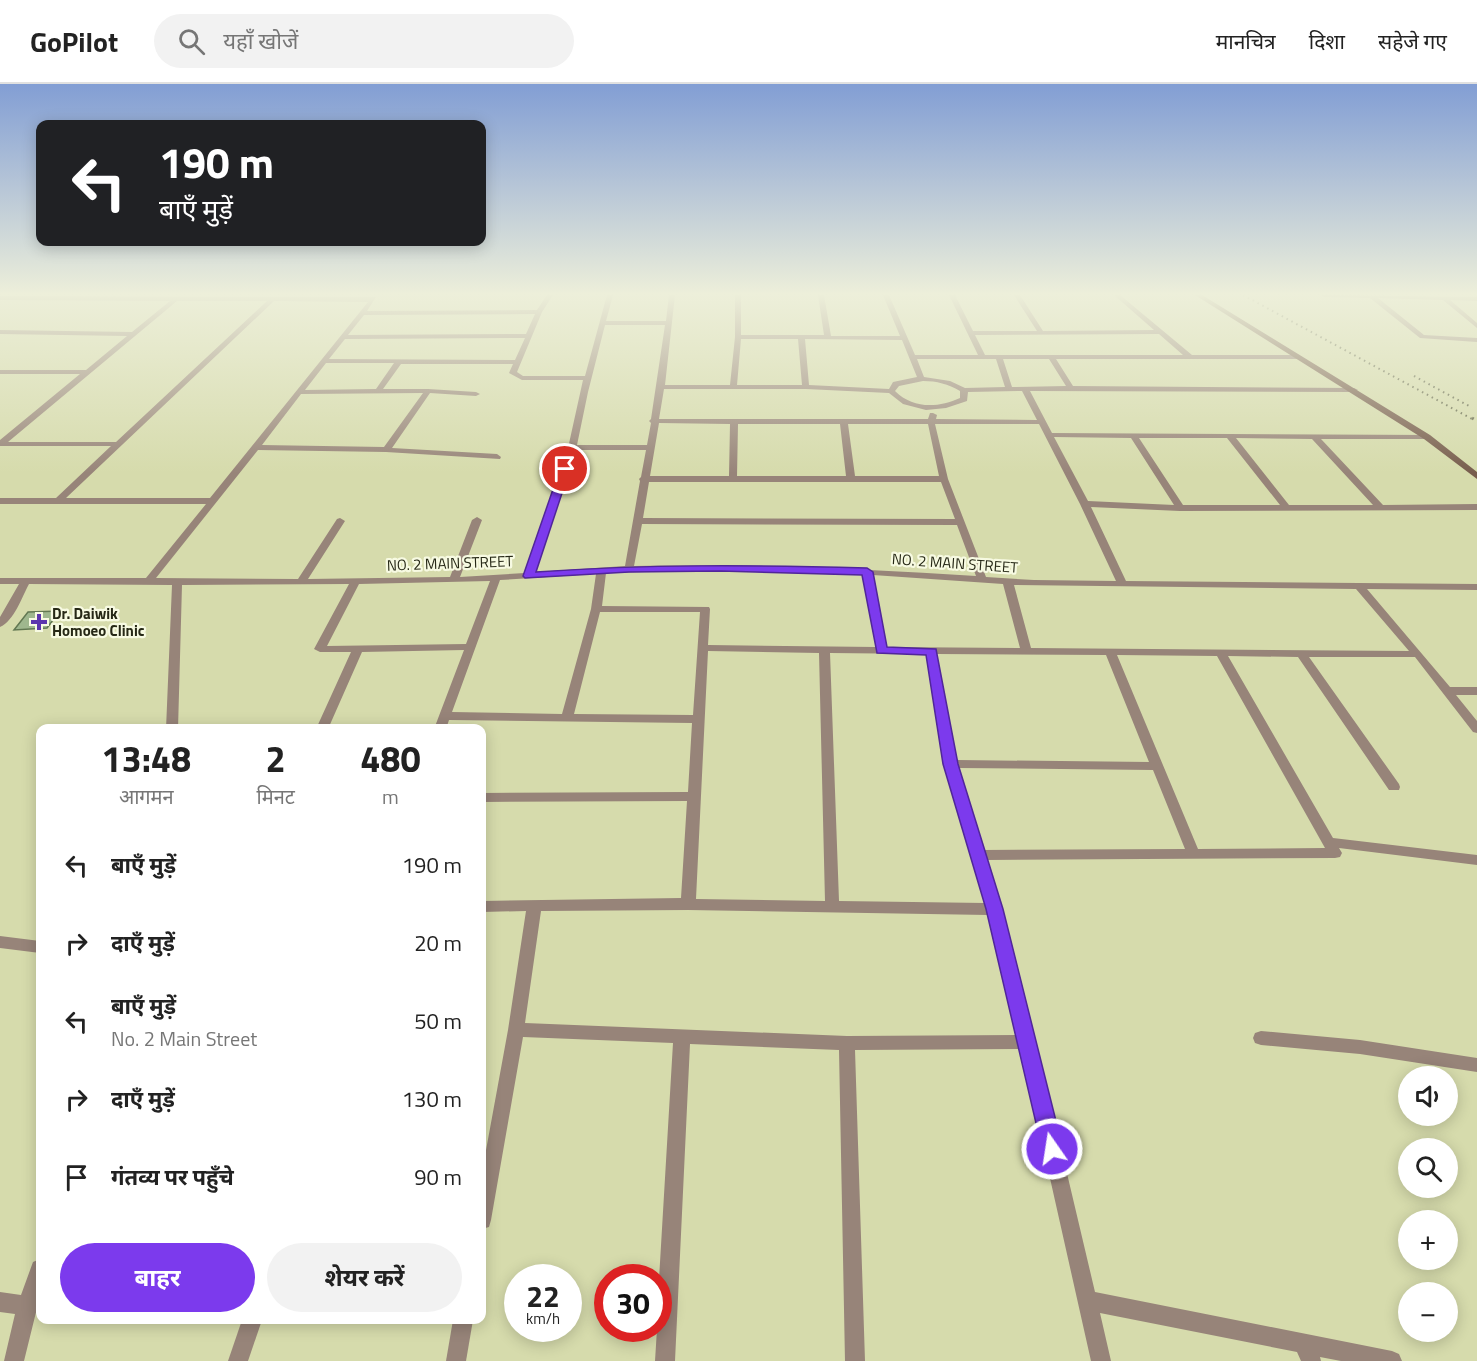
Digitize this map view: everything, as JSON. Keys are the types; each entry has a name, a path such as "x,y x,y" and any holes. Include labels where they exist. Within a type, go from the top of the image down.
{"street":[{"path":"0,444 109,355"},
{"path":"58,501 213,355"},
{"path":"149,581 211,501 302,392 328,355"},
{"path":"521,355 513,374 522,378 587,378"},
{"path":"529,576 572,448 594,355"},
{"path":"629,569 664,355"},
{"path":"733,388 736,355"},
{"path":"803,355 806,387"},
{"path":"1187,355 1191,358"},
{"path":"1294,355 1427,437 1477,476"},
{"path":"998,356 1009,389"},
{"path":"921,378 911,357 1298,357"},
{"path":"1051,357 1071,388"},
{"path":"323,361 518,362"},
{"path":"379,390 399,362"},
{"path":"0,372 88,372"},
{"path":"891,392 896,384 921,378 951,383 964,390 1071,388 1354,390"},
{"path":"660,387 806,387 891,392 897,399 913,406 934,408 959,402 964,399 964,390"},
{"path":"1025,389 1085,504 1122,583"},
{"path":"302,392 379,390 476,394"},
{"path":"386,450 428,391"},
{"path":"934,408 931,422 945,479 982,579"},
{"path":"653,421 1042,422"},
{"path":"733,479 734,421"},
{"path":"844,422 851,480"},
{"path":"1048,435 1427,437"},
{"path":"1228,435 1287,508"},
{"path":"1134,436 1180,508"},
{"path":"1314,436 1380,507"},
{"path":"0,444 116,444"},
{"path":"256,447 386,450 497,457"},
{"path":"572,448 649,447"},
{"path":"643,479 945,479"},
{"path":"0,501 211,501"},
{"path":"1085,504 1180,508 1477,507"},
{"path":"454,580 477,520"},
{"path":"301,582 340,521"},
{"path":"637,521 960,522"},
{"name":"NO. 2 MAIN STREET","path":"0,581 454,580 629,569 720,567 867,572 1008,582 1472,587"},
{"path":"567,717 596,609 601,571"},
{"path":"867,572 882,651"},
{"path":"442,724 496,578"},
{"path":"2,618 26,581"},
{"path":"172,724 177,581"},
{"path":"356,581 320,649 470,647"},
{"path":"1008,582 1027,652"},
{"path":"1358,585 1418,654 1477,729"},
{"path":"1472,587 1477,597"},
{"path":"596,609 705,609 688,903"},
{"path":"703,648 1418,654"},
{"path":"324,724 358,649"},
{"path":"824,650 832,907"},
{"path":"931,651 951,764 994,909 1028,1042 1101,1361"},
{"path":"1110,652 1194,855"},
{"path":"979,855 1335,853 1221,653"},
{"path":"1301,653 1394,786"},
{"path":"1447,691 1477,691"},
{"path":"445,716 699,719"},
{"path":"951,764 1158,766"},
{"path":"486,797 694,796"},
{"path":"1329,842 1477,860"},
{"path":"486,906 688,903 994,909"},
{"path":"486,1198 516,1030 534,906"},
{"path":"0,942 36,946"},
{"path":"516,1030 847,1043 1028,1042"},
{"path":"665,1361 682,1036"},
{"path":"1261,1038 1360,1047 1477,1065"},
{"path":"847,1043 855,1361"},
{"path":"14,1361 27,1306 36,1280"},
{"path":"1087,1300 1308,1353 1392,1361"},
{"path":"0,1302 27,1306"},
{"path":"238,1361 251,1324"},
{"path":"456,1361 462,1324"}],"building":[{"path":"60,611 47,628 14,630 28,612"}],"railway":[{"path":"1353,355 1474,420"},
{"path":"1414,376 1469,406"},
{"path":"1472,418 1477,421"}],"place":[{"name":"Dr. Daiwik Homoeo Clinic","path":"39,622"}],"route":[{"path":"565,469 529,576 629,569 720,567 867,572 882,651 931,651 951,764 994,909 1028,1042 1052,1149"}]}
